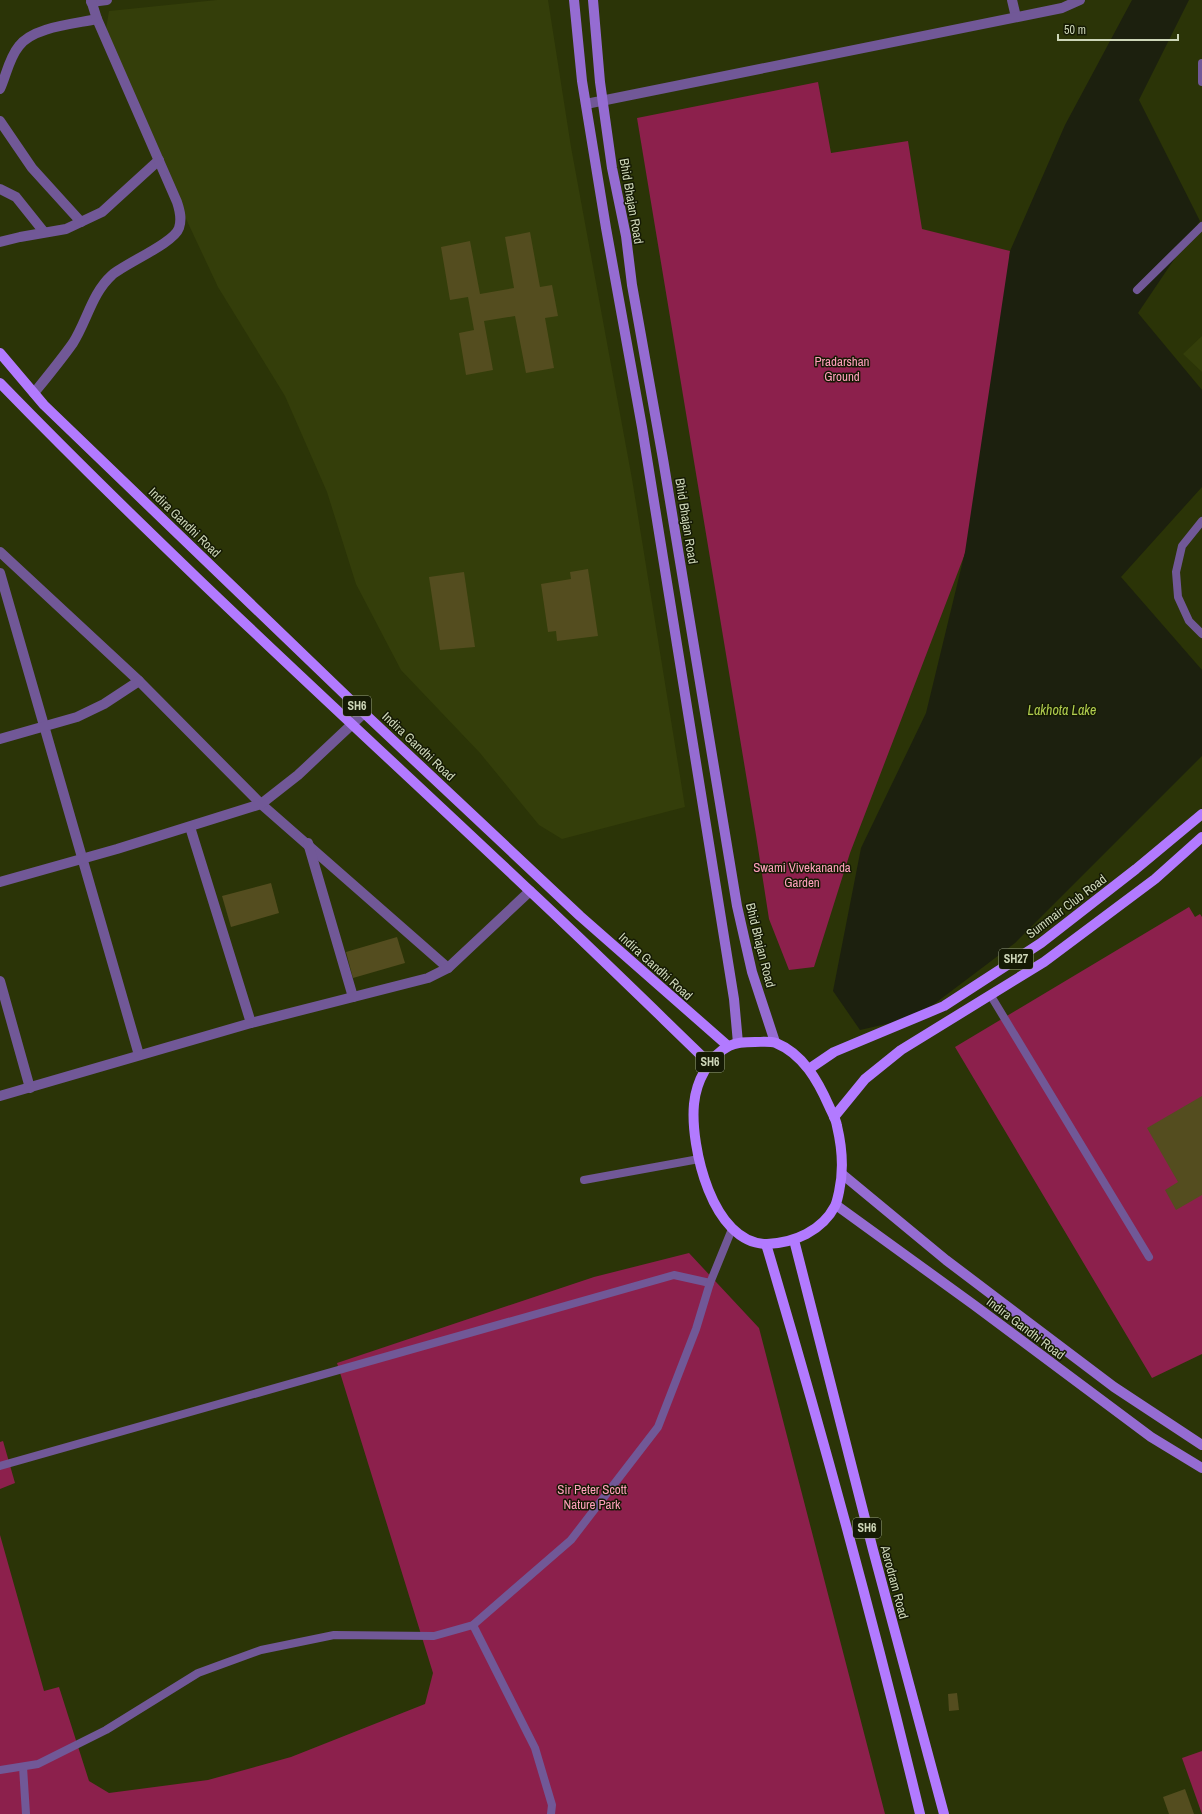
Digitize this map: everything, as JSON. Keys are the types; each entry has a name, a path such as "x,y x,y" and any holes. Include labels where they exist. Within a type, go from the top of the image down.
{"main road":[{"path":"574,0 586,104 606,228 642,427 734,999 733,1045"},
{"name":"Bhid Bhajan Road","path":"593,0 603,102 612,168 626,236 632,285 667,482 737,906 752,972 775,1042"},
{"name":"Indira Gandhi Road","path":"0,353 34,394 364,712 580,916 733,1045"},
{"name":"SH6","path":"0,383 127,510 351,725 530,890 709,1063"},
{"name":"Summair Club Road","path":"809,1069 834,1052 944,1006 1041,943 1136,870 1202,814"},
{"name":"SH27","path":"834,1117 865,1079 901,1050 1044,962 1149,883 1202,837"},
{"name":"SH6","path":"775,1042 791,1051 809,1069 837,1124 842,1174 836,1206 824,1222 812,1231 794,1240 766,1244 744,1237 732,1229 720,1214 711,1196 699,1159 694,1137 694,1103 699,1082 709,1063 733,1045 775,1042"},
{"name":"Indira Gandhi Road","path":"842,1174 946,1260 1114,1387 1202,1445"},
{"name":"Indira Gandhi Road","path":"836,1206 974,1305 1150,1436 1202,1468"},
{"name":"Aerodram Road","path":"794,1240 873,1550 944,1814"},
{"name":"SH6","path":"766,1244 793,1333 868,1609 920,1814"}],"street":[{"path":"34,394 73,343 95,296 104,283 113,274 169,240 179,230 181,217 177,202 97,19 91,1 107,0"},
{"path":"1012,0 1016,17"},
{"path":"586,104 603,102 1062,8 1080,0"},
{"path":"0,89 18,46 27,38 39,32 97,19"},
{"path":"0,121 32,168 81,222"},
{"path":"0,242 44,232 66,229 102,212 159,160"},
{"path":"0,189 16,197 44,232"},
{"path":"0,552 139,681 261,804 448,968"},
{"path":"0,574 139,1055"},
{"path":"0,739 77,717 104,704 139,681"},
{"path":"0,882 190,827 261,804 292,780 364,712"},
{"path":"190,827 251,1023"},
{"path":"308,844 353,997"},
{"path":"0,1096 251,1023 428,978 448,968 530,890"},
{"path":"0,981 30,1088"}],"lane":[{"path":"1202,63 1202,82"},
{"path":"1137,290 1202,226"},
{"path":"1202,521 1182,546 1176,572 1178,597 1189,621 1202,634"},
{"path":"991,996 1149,1257"},
{"path":"584,1180 699,1159"},
{"path":"0,1770 38,1764 106,1730 198,1673 261,1650 334,1635 434,1636 473,1625 571,1540 658,1427 696,1329 710,1284 732,1229"},
{"path":"0,1466 674,1275 710,1284"},
{"path":"473,1625 536,1748 552,1805 552,1814"},
{"path":"23,1767 26,1814"}],"shaded area":[{"path":"217,0 548,0 571,147 632,479 685,807 562,839 539,825 480,753 401,670 356,584 327,492 285,396 218,287 172,189 106,29 109,11"},
{"path":"1202,336 1202,372 1183,354"}],"green space":[{"name":"Pradarshan Ground","path":"818,82 831,153 908,141 922,229 1010,251 1000,408 966,551 850,853 814,967 789,970 769,919 637,118"},
{"path":"1189,907 1195,917 1200,914 1202,917 1202,1354 1152,1378 955,1047"},
{"name":"Sir Peter Scott Nature Park","path":"689,1253 759,1328 885,1814 0,1814 0,1535 44,1691 59,1687 89,1781 109,1793 208,1780 291,1757 425,1704 433,1673 337,1363 594,1277"},
{"path":"3,1441 15,1483 0,1489 0,1442"},
{"path":"1202,1751 1202,1814 1182,1758"}],"water":[{"name":"Lakhota Lake","path":"1132,0 1189,0 1139,100 1200,221 1138,313 1202,390 1202,487 1121,577 1202,670 1202,756 1015,943 917,1017 860,1030 833,991 861,848 926,713 965,552 1010,251 1065,125"}],"building":[{"path":"530,232 540,287 552,285 558,316 545,318 554,368 526,373 515,316 484,321 493,370 466,375 459,333 474,330 468,297 450,300 441,247 470,241 480,294 514,288 505,237"},
{"path":"588,569 598,636 557,641 556,631 548,632 541,584 571,579 570,572"},
{"path":"464,572 475,647 440,650 429,577"},
{"path":"271,883 279,913 231,927 222,896"},
{"path":"397,937 405,963 353,978 346,952"},
{"path":"1202,1096 1202,1195 1176,1210 1165,1190 1178,1182 1147,1128"},
{"path":"957,1693 959,1710 949,1711 948,1694"},
{"path":"1185,1789 1194,1814 1169,1814 1163,1797"}],"park label":[{"name":"Swami Vivekananda Garden","path":"802,874"}]}
